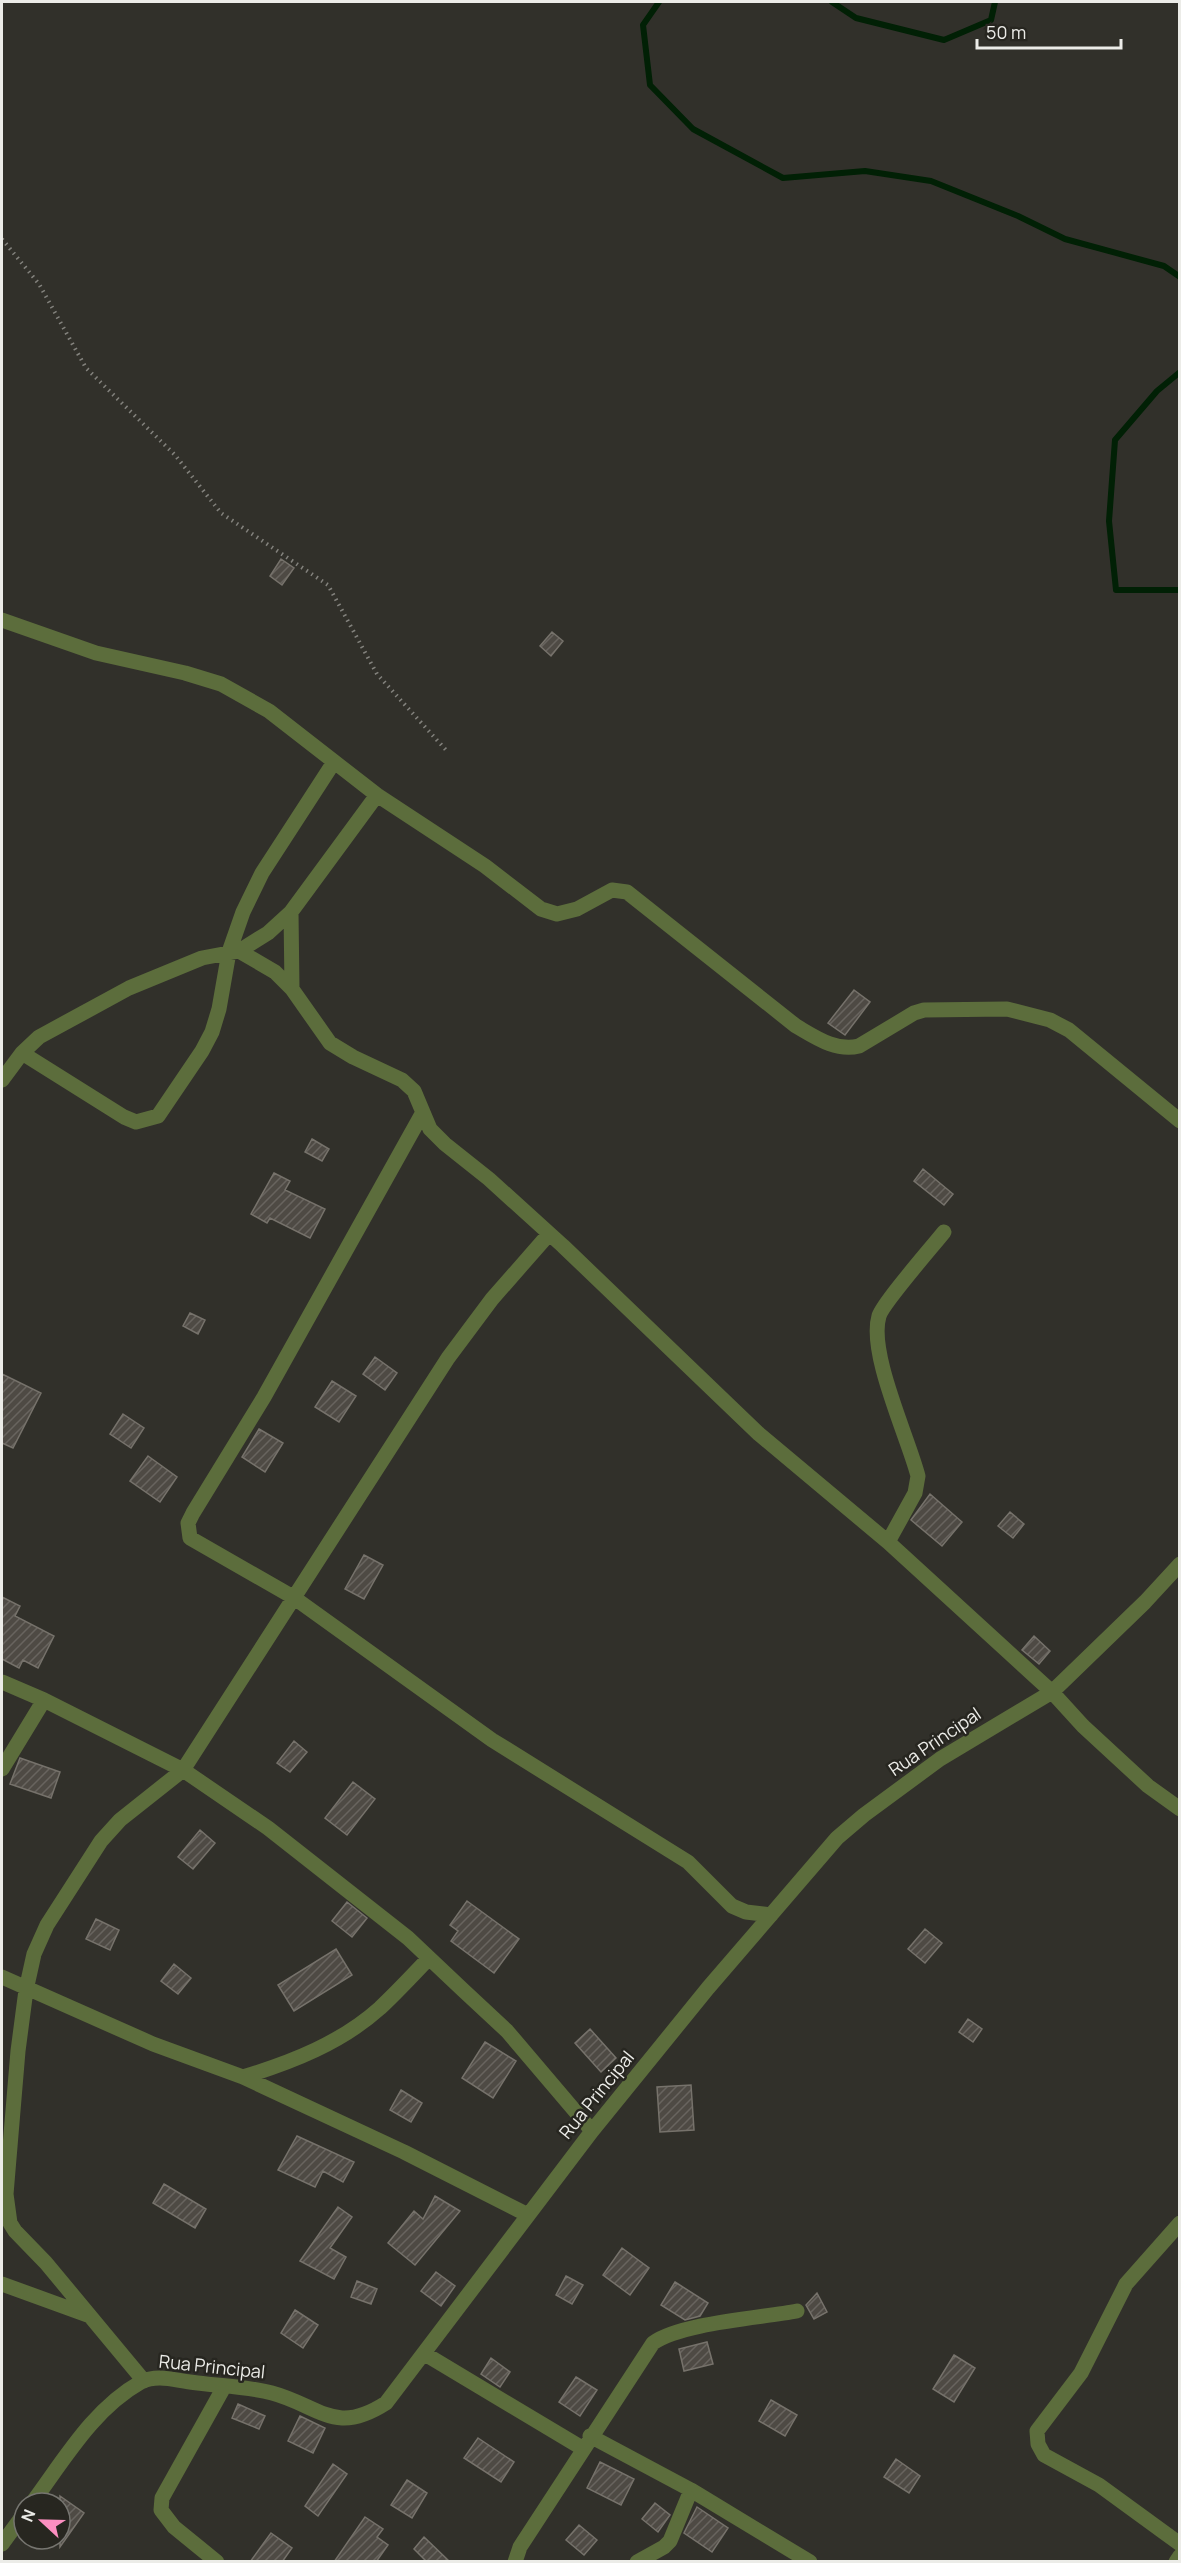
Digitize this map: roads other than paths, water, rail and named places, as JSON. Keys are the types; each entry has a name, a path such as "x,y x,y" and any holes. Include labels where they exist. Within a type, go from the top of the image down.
{"street":[{"path":"2,620 96,653 185,673 221,684 269,711 377,795 477,861 542,909 557,914 577,909 612,890 627,892 796,1026 817,1038 849,1048 859,1046 914,1013 924,1010 1006,1009 1024,1012 1069,1030 1179,1121"},
{"path":"22,1053 124,1117 136,1122 158,1116 186,1076 212,1032 243,912 262,873 334,762"},
{"path":"2,1080 22,1053 39,1037 129,988 202,958 234,952 268,933 291,912 377,795"},
{"path":"291,912 292,989"},
{"path":"234,952 275,972 292,989 330,1042 353,1057 402,1080 414,1091 430,1129 445,1144 549,1234 759,1434 888,1542 1052,1692 1083,1726 1148,1786 1179,1809"},
{"path":"422,1114 264,1397 188,1523 190,1538 293,1597 492,1740 688,1862 732,1906 746,1912 771,1916"},
{"path":"888,1542 915,1493 918,1476 880,1358 877,1336 879,1314 944,1232"},
{"path":"144,2380 93,2317 6,2229 6,2194 26,1990 34,1954 47,1925 101,1841 120,1820 183,1770 448,1358 492,1299 549,1234"},
{"name":"Rua Principal","path":"41,2491 97,2416 125,2392 144,2380 163,2378 273,2393 339,2419 368,2415 386,2403 592,2132 708,1988 837,1838 864,1815 940,1759 1052,1692 1145,1602 1179,1564"},
{"path":"2,1682 44,1700 183,1770 277,1834 345,1887 429,1958 507,2031 592,2132"},
{"path":"2,1769 44,1700"},
{"path":"243,2077 283,2065 338,2038 379,2009 429,1958"},
{"path":"2,1977 26,1990 78,2009 153,2044 243,2077 404,2152 528,2215"},
{"path":"1179,2223 1126,2284 1081,2373 1037,2431 1038,2444 1044,2455 1116,2496 1179,2544"},
{"path":"2,2284 93,2317"},
{"path":"515,2562 520,2547 647,2349 662,2337 797,2311"},
{"path":"425,2354 586,2442 692,2490 810,2562"},
{"path":"218,2562 174,2527 161,2510 162,2498 224,2387"},
{"path":"637,2562 664,2547 670,2541 692,2490"},
{"path":"2,2544 12,2530"},
{"path":"1176,2562 1179,2556"}],"waterway":[{"path":"659,2 643,25 650,85 693,129 783,178 865,171 931,181 1018,216 1065,239 1164,266 1180,277"},
{"path":"832,2 856,18 944,40 991,20 995,2"},
{"path":"1180,372 1157,391 1115,440 1109,521 1116,590 1180,590"}]}
